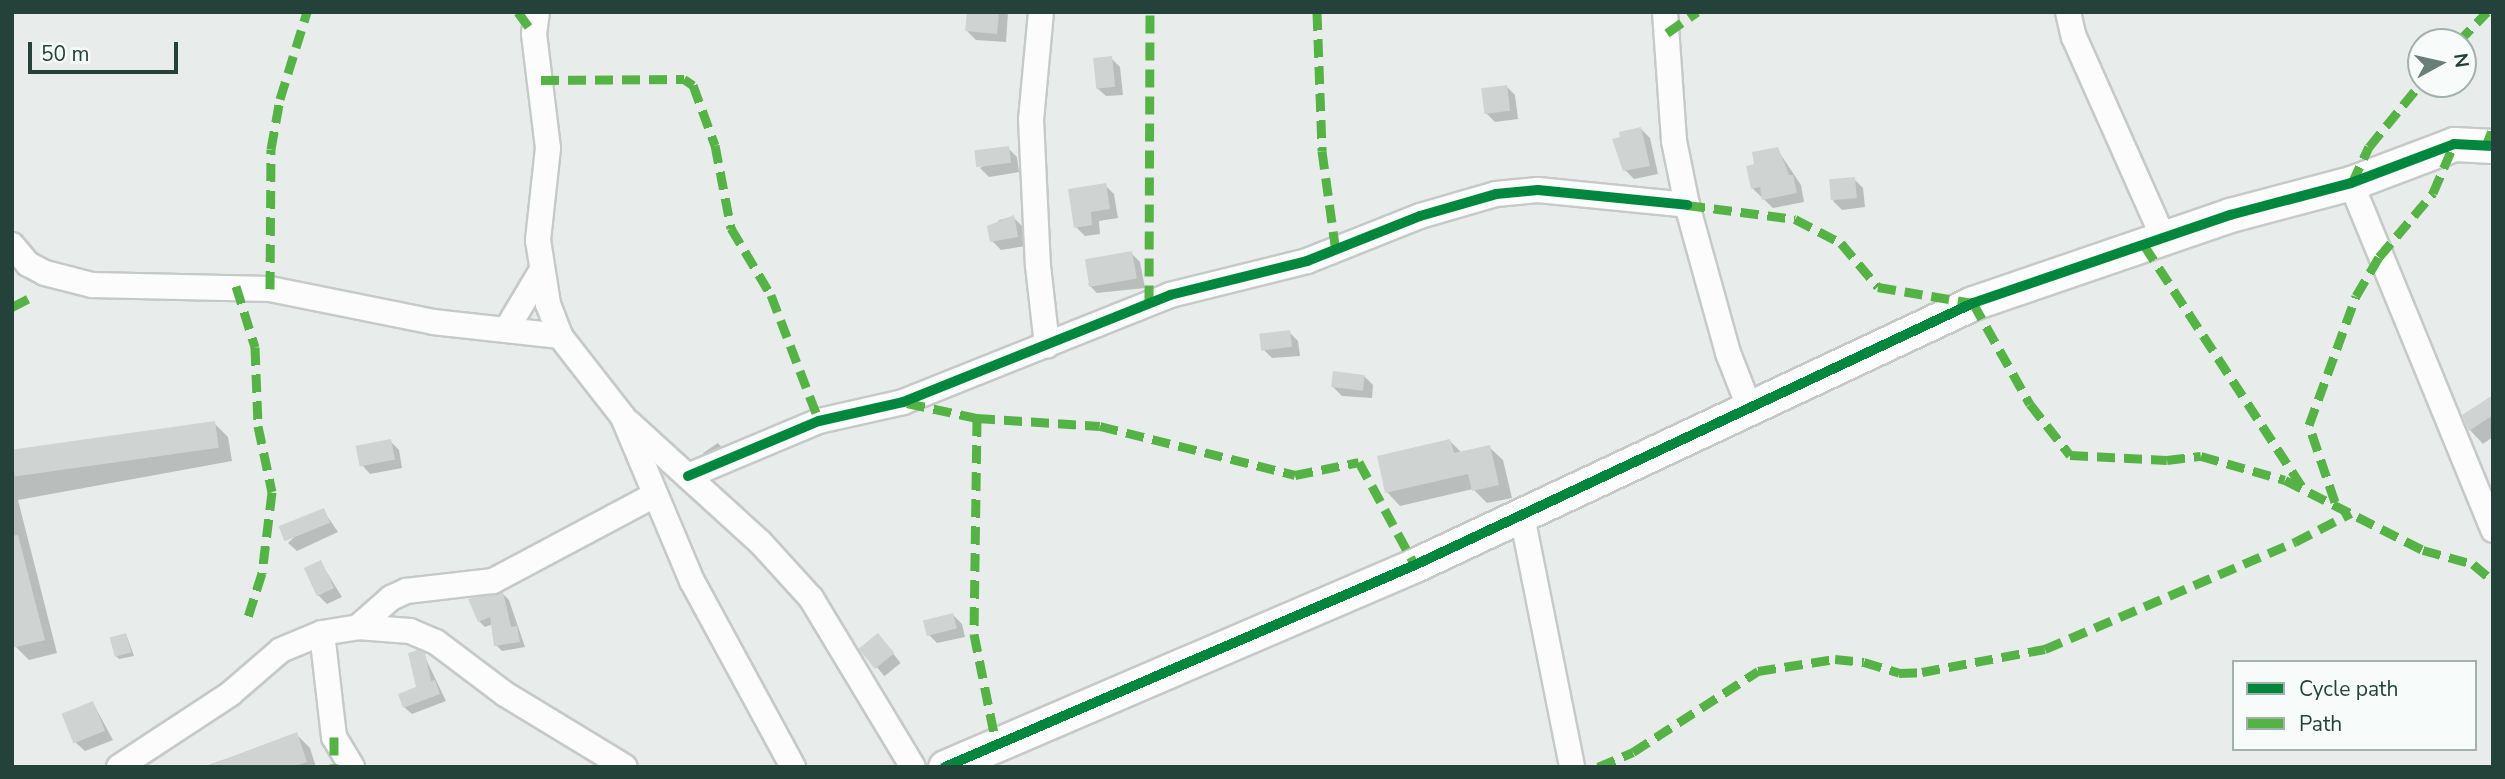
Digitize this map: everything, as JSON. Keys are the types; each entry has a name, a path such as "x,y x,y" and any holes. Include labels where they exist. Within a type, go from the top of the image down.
{"street":[{"path":"537,12 534,34 548,148 540,207 540,273 560,336 623,417 760,542 811,598 913,767"},
{"path":"1041,12 1031,119 1038,266 1047,345"},
{"path":"1665,12 1674,141 1687,205 1728,353 1750,409"},
{"path":"2068,12 2074,37 2163,237"},
{"path":"945,767 1522,516 1973,303 2163,237 2351,183 2454,144 2493,146"},
{"path":"2351,183 2493,530"},
{"path":"688,476 819,421 903,402 1170,295 1307,261 1420,216 1496,194 1538,190 1687,205"},
{"path":"12,245 28,264 45,273 92,285 270,289 433,322 508,327 560,336"},
{"path":"508,327 540,273"},
{"path":"623,417 692,581 793,767"},
{"path":"358,627 391,598 406,591 493,581 656,495"},
{"path":"1522,516 1572,767"},
{"path":"119,767 230,694 281,650 322,633 358,627 410,631 436,642 505,694 625,767"},
{"path":"322,633 334,737 352,767"}],"building":[{"path":"967,12 999,12 997,34 965,31"},
{"path":"1112,56 1115,87 1096,89 1093,58"},
{"path":"1507,85 1510,111 1484,114 1481,88"},
{"path":"1641,127 1650,166 1623,171 1612,139 1620,137 1619,132"},
{"path":"1009,146 1011,163 976,167 974,150"},
{"path":"1778,147 1789,175 1793,175 1797,193 1762,200 1760,187 1751,189 1746,166 1754,164 1752,152"},
{"path":"1855,177 1857,198 1831,200 1829,179"},
{"path":"1106,183 1110,209 1091,212 1092,225 1074,228 1068,189"},
{"path":"1014,215 1018,237 990,242 987,226"},
{"path":"1132,251 1137,279 1090,287 1085,259"},
{"path":"1290,330 1292,347 1261,351 1259,334"},
{"path":"1333,371 1365,375 1363,391 1331,387"},
{"path":"2493,395 2493,415 2469,431 2462,415"},
{"path":"215,421 219,448 15,476 12,450"},
{"path":"391,439 395,460 360,466 356,446"},
{"path":"1450,439 1454,453 1490,445 1499,485 1472,491 1468,474 1385,493 1377,456"},
{"path":"324,508 330,523 285,541 279,526"},
{"path":"18,535 45,640 12,648 12,536"},
{"path":"321,560 334,588 317,596 304,568"},
{"path":"503,592 511,627 517,626 520,642 494,646 490,617 478,622 468,599"},
{"path":"953,613 957,629 927,636 923,620"},
{"path":"126,633 131,652 115,657 110,637"},
{"path":"878,633 894,653 875,669 859,649"},
{"path":"418,650 425,653 431,681 435,680 440,694 403,708 398,694 416,687 408,653"},
{"path":"93,701 105,731 73,743 61,714"},
{"path":"297,732 307,762 292,767 205,767"}],"marked path":[{"path":"270,289 271,149 280,99 307,12"},
{"path":"518,12 534,34"},
{"path":"1149,303 1150,12"},
{"path":"1317,12 1322,151 1336,252"},
{"path":"1667,33 1697,12"},
{"path":"2472,28 2487,12"},
{"path":"541,80 684,79 693,85 715,145 731,228 771,295 819,421"},
{"path":"2352,183 2369,147 2409,98"},
{"path":"2485,148 2493,128"},
{"path":"2335,502 2309,425 2356,296 2379,257 2433,193 2454,144"},
{"path":"1687,205 1795,219 1841,243 1878,287 1973,303 2030,404 2070,455 2167,460 2201,456 2285,480 2423,550 2473,564 2493,581"},
{"path":"2144,245 2303,488"},
{"path":"236,286 255,347 258,426 272,492 262,573 246,623"},
{"path":"12,307 28,299"},
{"path":"907,403 977,418 1100,426 1295,475 1359,462 1415,565"},
{"path":"977,418 974,634 996,743"},
{"path":"1598,767 1633,752 1758,671 1835,659 1864,662 1899,673 1922,672 2045,649 2295,542 2351,513"},
{"path":"334,737 334,767"}],"cycle path":[{"path":"945,767 1415,565 1973,303 2230,215 2351,183 2454,144 2493,146"},
{"path":"688,476 819,421 903,402 1170,295 1307,261 1420,216 1496,194 1538,190 1687,205"}]}
